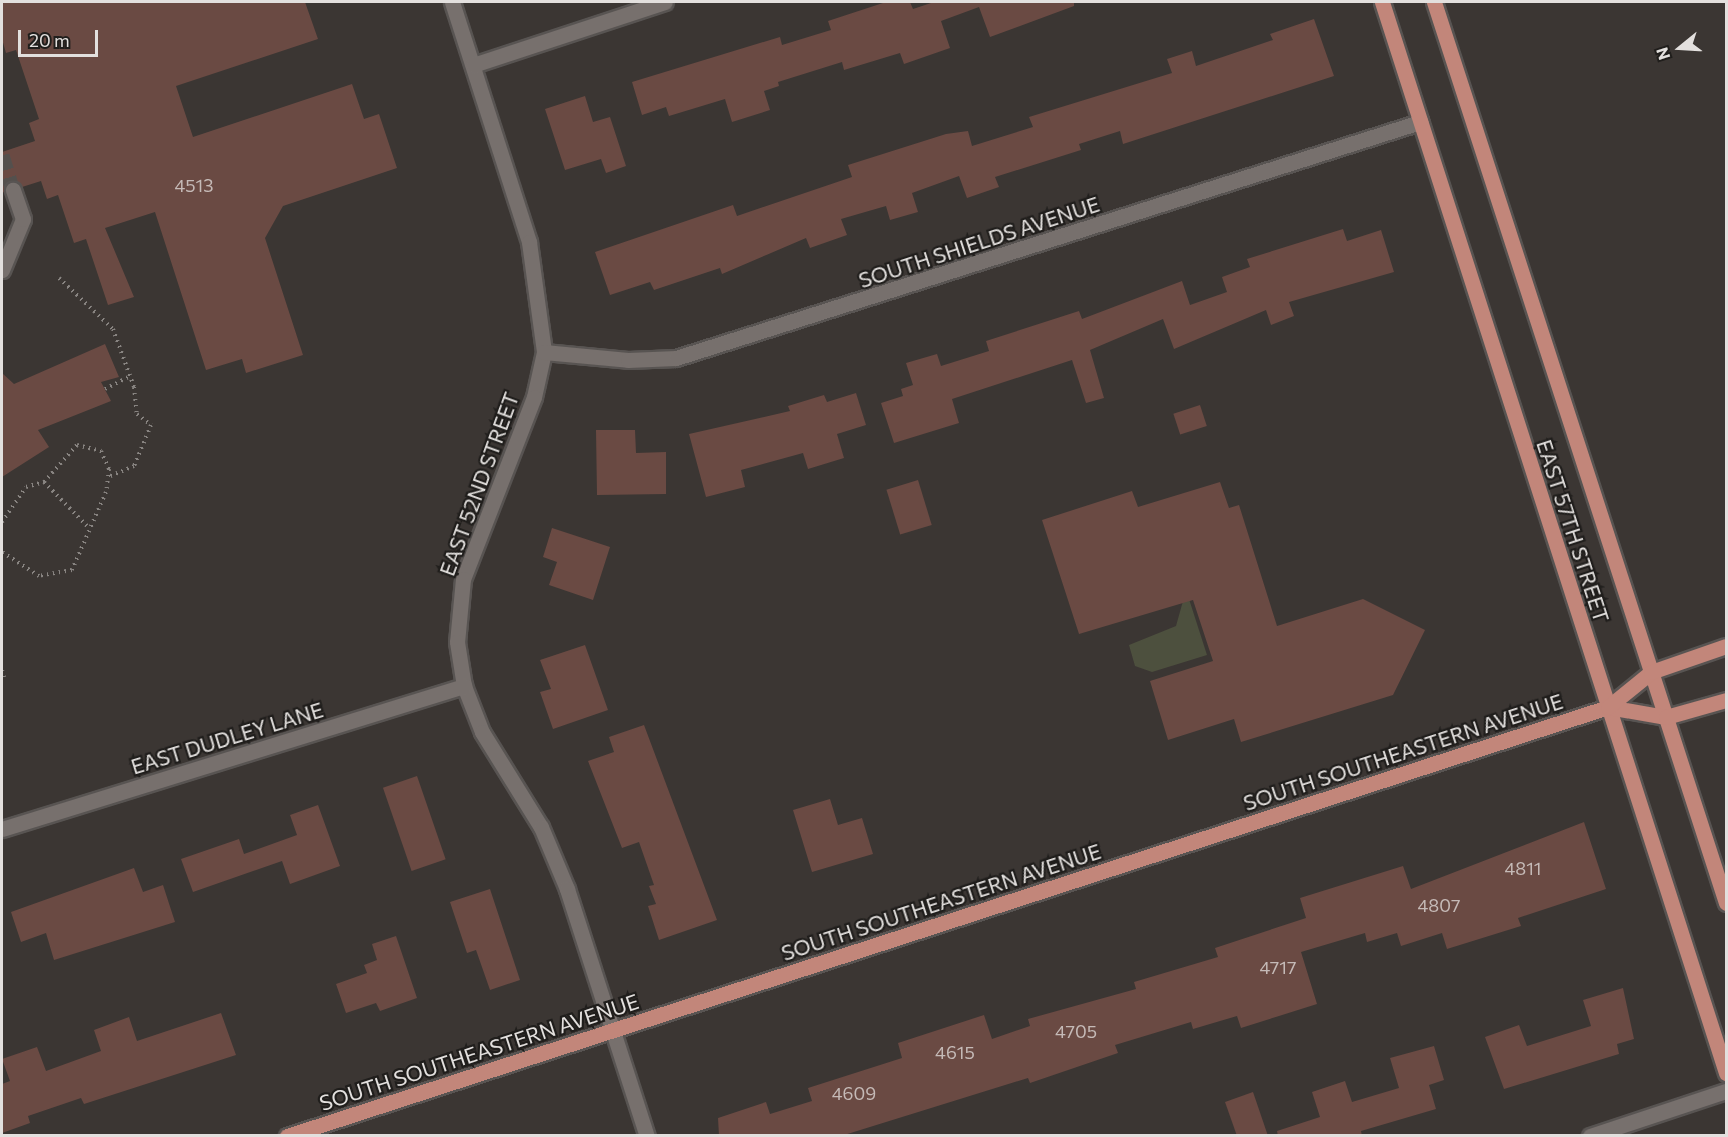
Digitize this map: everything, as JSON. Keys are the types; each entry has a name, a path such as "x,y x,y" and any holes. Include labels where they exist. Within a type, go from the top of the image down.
{"main road":[{"name":"EAST 57TH STREET","path":"1382,2 1726,1072"},
{"name":"EAST 57TH STREET","path":"1434,2 1726,903"},
{"name":"SOUTH SOUTHEASTERN AVENUE","path":"287,1136 1608,707 1651,672 1726,646"},
{"name":"SOUTH SOUTHEASTERN AVENUE","path":"1608,707 1666,717 1726,700"}],"street":[{"name":"EAST 52ND STREET","path":"452,2 529,242 544,352 534,397 463,579 457,642 464,686 482,732 541,827 614,1031 647,1136"},
{"path":"473,65 665,2"},
{"name":"SOUTH SHIELDS AVENUE","path":"544,352 628,360 676,358 1420,122"},
{"path":"2,270 23,219 13,190"},
{"name":"EAST DUDLEY LANE","path":"2,829 464,686"},
{"path":"1590,1136 1726,1091"}],"path":[{"path":"59,278 112,329 130,376 134,403 151,426 150,436 134,466 108,477"},
{"path":"105,389 130,376"},
{"path":"2,522 26,487 44,482 77,445 101,451 108,477 72,570 53,577 39,576 2,552"},
{"path":"44,482 89,528"},
{"path":"2,670 4,678"}],"green space":[{"path":"1189,599 1207,655 1152,672 1135,666 1129,645 1176,626 1183,601"}],"building":[{"path":"2,2 305,2 318,39 176,86 193,137 352,84 364,119 379,114 397,168 283,206 265,238 303,355 246,373 242,359 206,370 155,212 105,228 134,297 108,305 86,239 74,243 58,195 47,199 41,181 22,187 14,180 2,194 2,152 35,141 29,123 39,119 16,50 6,53 2,39"},
{"path":"886,2 910,2 913,9 934,2 1074,2 1074,6 990,37 979,7 941,21 950,48 904,64 900,53 844,70 842,62 778,82 779,86 764,91 770,110 732,122 725,99 669,116 666,107 642,115 632,82 780,37 782,45 831,30 828,21"},
{"path":"1314,19 1334,76 1123,144 1120,131 1079,144 1081,150 995,177 999,187 967,198 959,176 912,193 918,212 890,220 886,206 841,219 847,235 810,248 806,238 722,274 720,268 654,290 650,282 610,295 595,252 733,205 737,216 852,177 848,165 946,134 968,131 972,146 1033,127 1029,117 1172,73 1167,59 1192,51 1196,66 1273,40 1270,34"},
{"path":"585,96 593,122 610,117 626,166 606,173 601,159 565,170 545,109"},
{"path":"1343,229 1347,241 1381,230 1394,272 1289,302 1294,316 1271,325 1266,310 1174,349 1163,319 1090,350 1104,398 1086,403 1072,360 952,399 959,423 894,443 881,403 903,396 901,389 913,385 906,363 937,354 941,366 989,351 986,341 1079,311 1082,319 1182,281 1190,305 1227,292 1222,277 1250,267 1247,259"},
{"path":"105,344 119,377 101,382 111,401 38,430 49,447 2,477 2,373 14,384"},
{"path":"856,393 866,425 837,434 844,458 808,469 803,453 741,470 745,487 706,497 689,434 790,411 788,406 824,395 827,402"},
{"path":"1200,405 1207,426 1180,435 1173,414"},
{"path":"596,430 635,430 636,453 666,452 666,494 597,495"},
{"path":"918,480 932,525 900,535 886,490"},
{"path":"1220,482 1229,508 1239,505 1277,626 1363,599 1425,630 1393,695 1241,742 1234,719 1168,740 1150,681 1213,661 1193,600 1079,634 1042,520 1132,491 1138,507"},
{"path":"552,528 610,547 593,600 549,585 557,562 543,557"},
{"path":"585,645 608,710 553,729 540,692 551,689 540,660"},
{"path":"644,725 717,920 659,940 648,906 656,904 649,886 654,885 639,842 622,848 588,761 614,752 609,737"},
{"path":"417,776 446,859 412,871 383,788"},
{"path":"830,799 838,825 862,818 873,854 812,872 793,810"},
{"path":"318,805 340,866 290,884 282,861 193,892 181,859 239,839 244,854 297,835 290,815"},
{"path":"1584,822 1606,889 1518,918 1521,926 1447,949 1442,933 1401,946 1397,933 1367,942 1365,933 1301,952 1317,1004 1241,1028 1237,1016 1193,1029 1191,1022 1115,1045 1118,1053 1030,1083 1028,1078 841,1136 719,1136 718,1118 766,1102 770,1114 812,1101 808,1088 902,1058 898,1043 984,1015 992,1039 1030,1026 1028,1019 1136,989 1134,982 1218,957 1215,948 1306,918 1300,898 1403,866 1411,889"},
{"path":"134,868 143,892 163,885 175,922 54,960 46,933 21,942 11,912"},
{"path":"490,889 520,980 490,990 476,950 467,953 450,902"},
{"path":"396,936 417,998 380,1011 376,1003 346,1013 336,984 367,973 364,965 377,960 372,944"},
{"path":"1623,988 1634,1039 1617,1044 1619,1054 1504,1089 1485,1037 1519,1025 1527,1046 1591,1026 1583,1000"},
{"path":"221,1013 236,1055 84,1104 81,1098 28,1116 30,1123 2,1133 2,1084 10,1081 2,1059 37,1047 46,1071 101,1051 94,1030 129,1017 137,1041"},
{"path":"1434,1046 1444,1080 1429,1085 1436,1109 1361,1131 1362,1136 1278,1136 1277,1131 1320,1117 1312,1092 1345,1081 1352,1102 1399,1088 1390,1058"},
{"path":"1253,1092 1268,1136 1237,1136 1225,1102"}],"tunnel":[{"path":"2,155 13,190"}]}
